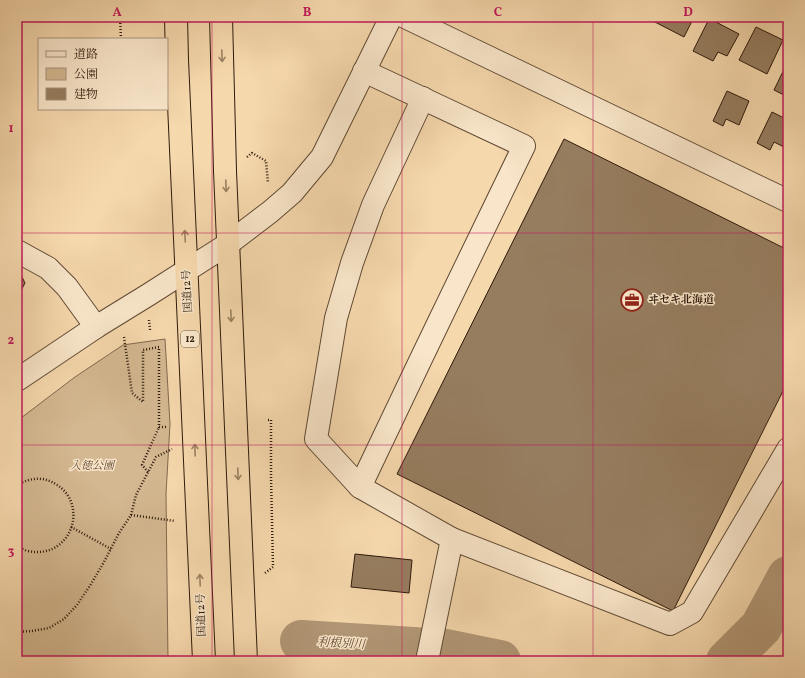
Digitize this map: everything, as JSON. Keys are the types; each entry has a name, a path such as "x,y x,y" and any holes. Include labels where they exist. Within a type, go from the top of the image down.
{"highway":[{"name":"国道12号","path":"176,17 177,68 204,661"},
{"path":"221,17 228,244 246,661"}],"street":[{"path":"17,380 96,326 228,244 292,193 322,157 391,17"},
{"path":"405,17 788,201"},
{"path":"360,487 524,146 364,72"},
{"path":"423,98 373,205 352,263 336,318 316,439 360,487 452,539 670,624 692,612 788,449"},
{"path":"17,251 48,268 67,287 96,326"},
{"path":"426,661 452,539"}],"path":[{"path":"120,17 121,38"},
{"path":"124,336 132,393 143,402 142,350 159,347 159,427 142,465 148,472"},
{"path":"263,574 274,567 271,420 266,420"},
{"path":"159,427 166,427"},
{"path":"17,632 49,628 64,619 76,605 104,562 119,533 132,515 136,495 156,457 173,449"},
{"path":"17,485 32,479 43,479 54,483 63,490 70,499 74,510 74,522 70,533 63,542 52,549 40,552 27,551 17,546"},
{"path":"132,515 175,521"},
{"path":"71,528 111,549"}],"green space":[{"name":"入徳公園","path":"165,339 170,424 166,494 168,661 17,661 17,421 75,377 123,345"}],"building":[{"path":"656,17 694,17 684,37 653,21"},
{"path":"703,17 716,17 714,21 739,34 727,56 718,52 713,61 693,51 708,21 702,19"},
{"path":"756,27 783,40 767,74 739,60"},
{"path":"788,61 788,97 774,90"},
{"path":"727,91 749,101 739,125 726,119 723,126 713,121"},
{"path":"772,112 788,120 788,143 786,148 774,142 770,150 757,143"},
{"path":"564,139 788,250 788,381 673,611 397,474"},
{"path":"17,267 25,283 17,298"},
{"path":"355,554 412,560 409,593 351,587"}],"waterway":[{"name":"利根別川","path":"727,661 761,627 788,577"},
{"name":"利根別川","path":"301,641 446,650 500,661"}],"place":[{"name":"ヰセキ北海道","path":"632,300"}]}
